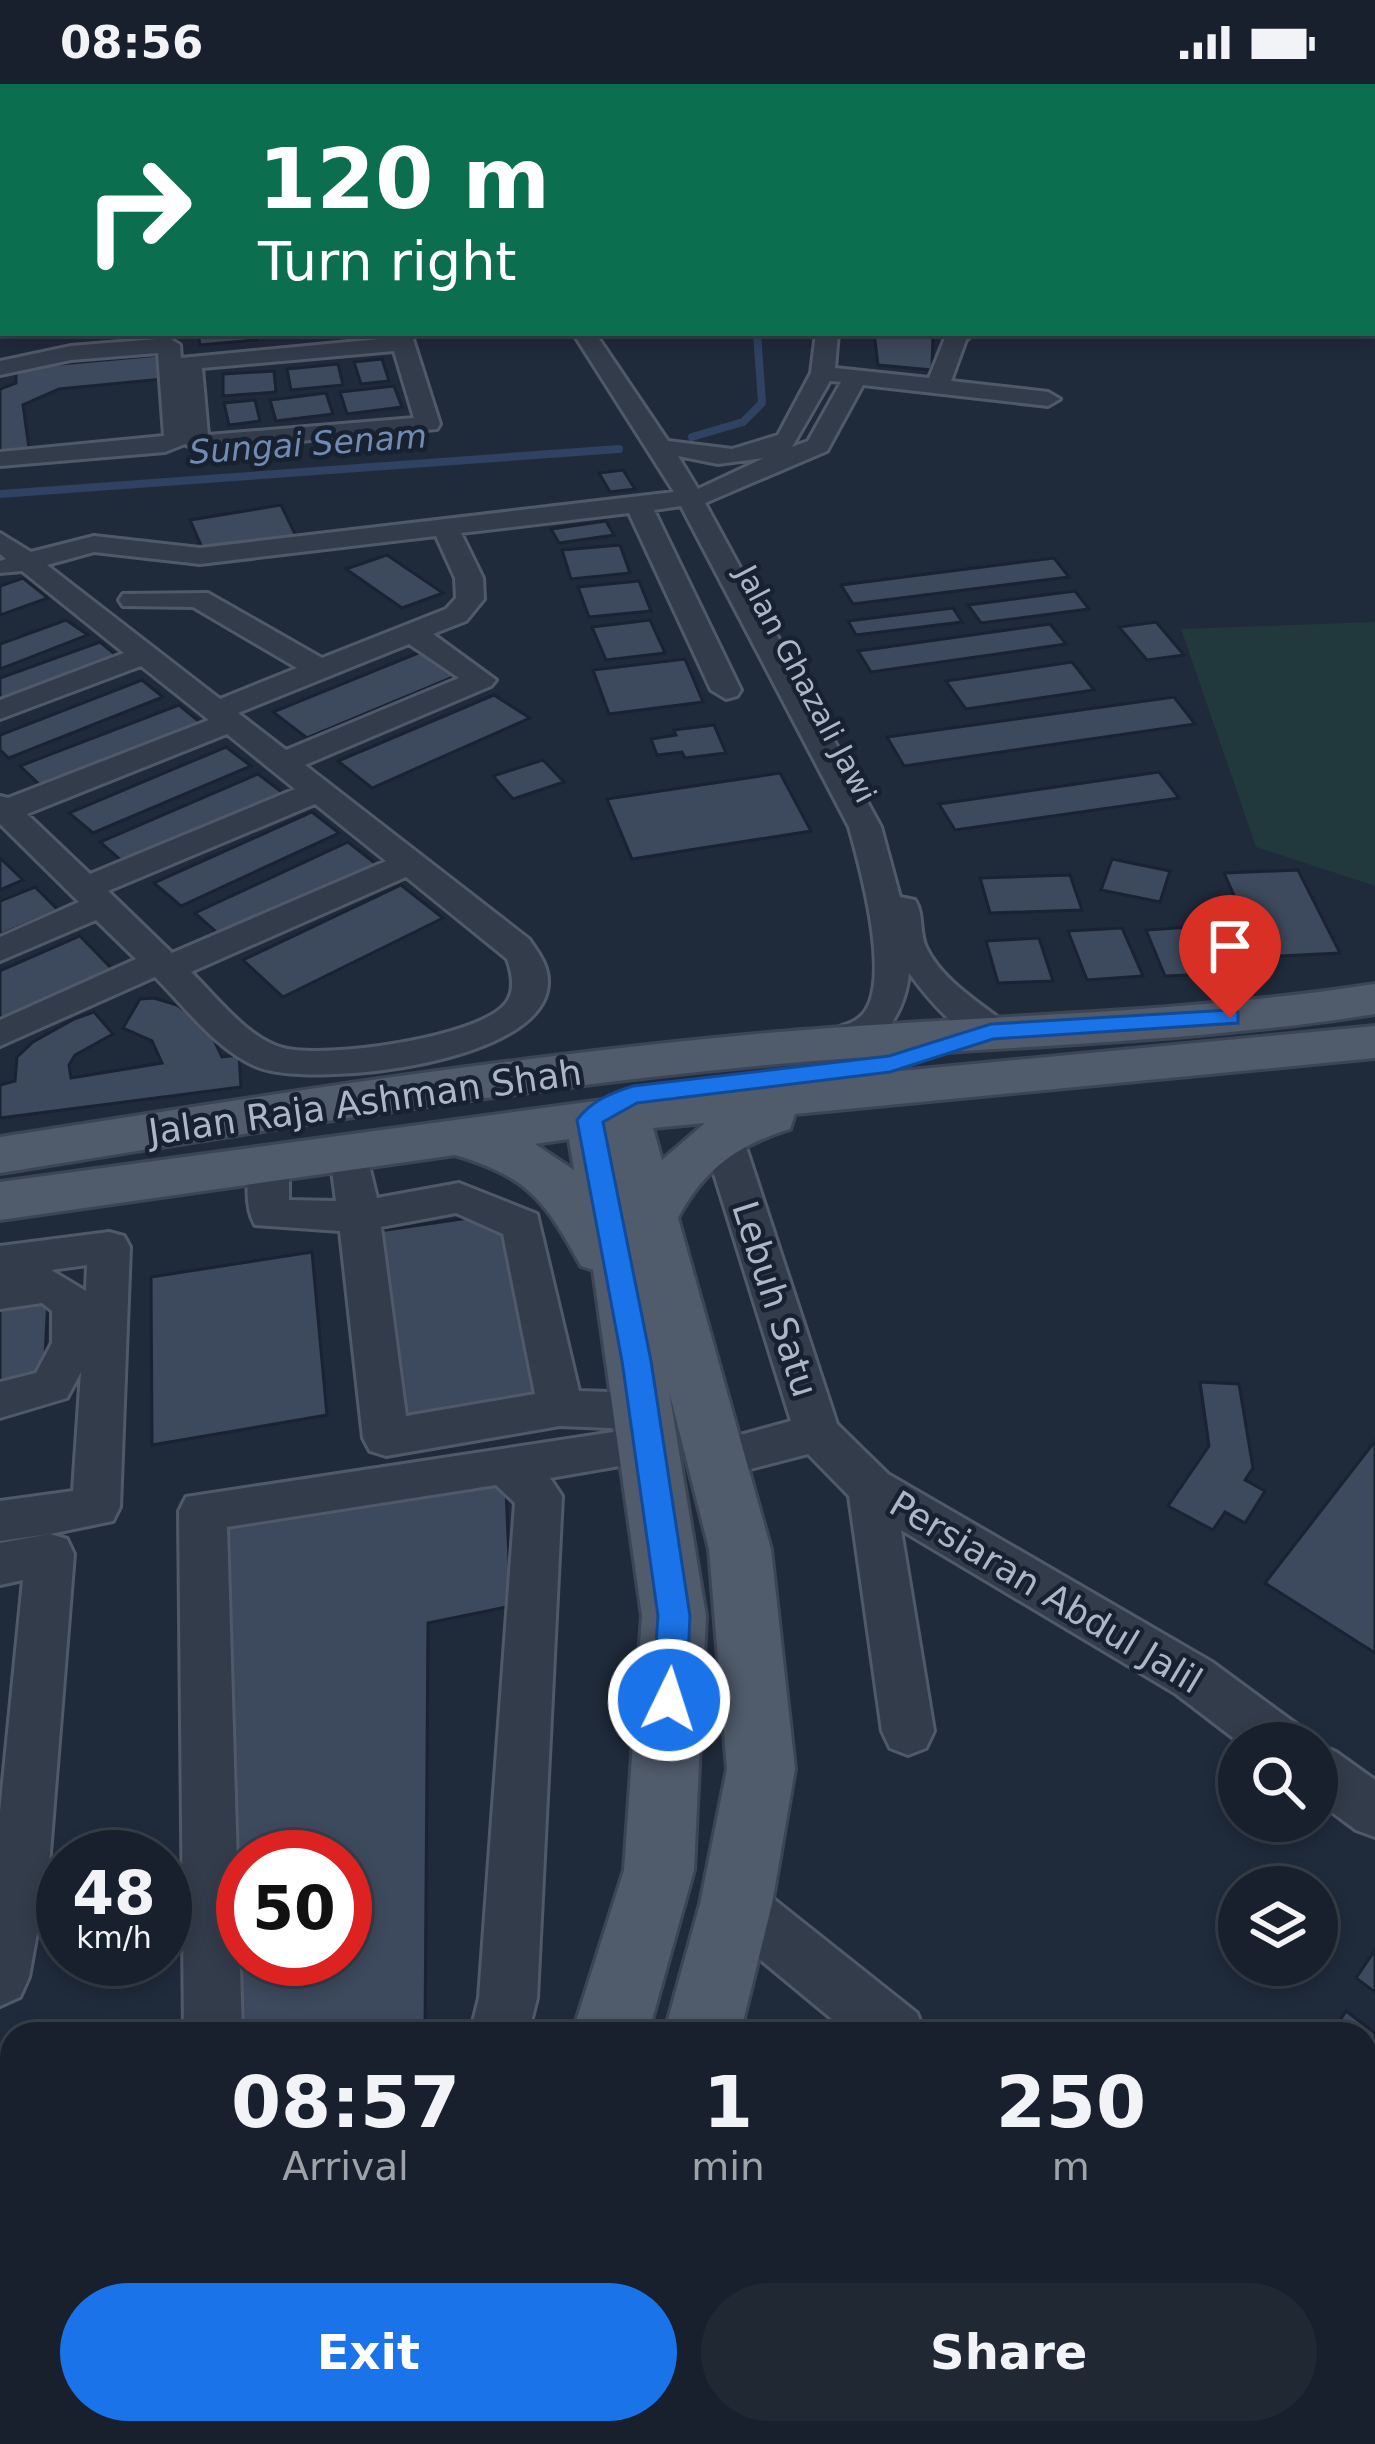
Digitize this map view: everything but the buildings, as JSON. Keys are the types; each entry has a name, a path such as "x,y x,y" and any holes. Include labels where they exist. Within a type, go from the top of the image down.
{"main road":[{"name":"Jalan Raja Ashman Shah","path":"0,1156 282,1111 833,1042 1268,1016 1375,999"},
{"path":"62,1148 340,1126 541,1100 606,1114 633,1095 688,1084 890,1064 991,1031"},
{"name":"Jalan Raja Ashman Shah","path":"0,1201 350,1155 606,1114 1366,1045"},
{"path":"651,1219 688,1158 722,1135 859,1094"},
{"path":"606,1114 651,1219 740,1549 761,1769 736,1904 705,2022"},
{"path":"606,1114 628,1315 674,1616 659,1870 614,2022"},
{"path":"458,1139 525,1157 550,1174 572,1198 628,1315"}],"street":[{"path":"3,360 62,336"},
{"name":"Jalan Ghazali Jawi","path":"586,336 695,497 851,755 888,844 908,947 941,992 991,1031"},
{"name":"Jalan Ghazali Jawi","path":"608,336 675,446 695,497"},
{"path":"675,446 703,458 731,458 767,451 788,440 823,373 827,336"},
{"path":"938,386 956,336"},
{"path":"402,338 428,424 196,443 190,362 402,338"},
{"path":"0,460 165,445 176,439 170,345 3,360"},
{"path":"823,373 1048,398"},
{"path":"13,565 94,544 200,556 695,497 818,446 856,377"},
{"path":"695,497 865,826 884,889 889,955 883,1013 869,1029 833,1042"},
{"path":"638,504 726,690"},
{"path":"0,541 13,565 226,716 526,959 533,984 518,1011 494,1030 348,1061 279,1060 251,1048 7,821 226,716 320,669 456,615 470,599 469,578 445,526"},
{"path":"133,600 198,599 320,669"},
{"path":"285,762 482,680 412,633"},
{"path":"0,710 146,655"},
{"path":"0,950 92,897 320,790"},
{"path":"0,1034 411,862"},
{"path":"279,1060 282,1111"},
{"name":"Lebuh Satu","path":"716,1460 818,1433 722,1135"},
{"path":"350,1155 386,1438 560,1408 646,1428"},
{"path":"269,1166 269,1215 359,1216 459,1198 523,1225 560,1408"},
{"path":"0,1262 109,1247 96,1507 0,1521"},
{"path":"0,1276 20,1275 50,1286 74,1305 74,1343 51,1386 0,1400"},
{"path":"0,1293 50,1286"},
{"path":"214,2022 203,1511 505,1465 646,1428"},
{"name":"Persiaran Abdul Jalil","path":"818,1433 872,1488 1194,1678 1253,1722"},
{"path":"502,2022 508,1998 539,1496 505,1465"},
{"path":"872,1488 908,1731"},
{"path":"0,1564 50,1554 22,1866 0,1978"},
{"path":"1338,1785 1375,1812"},
{"path":"736,1904 881,2022"}],"green space":[{"path":"1375,622 1375,886 1256,847 1181,629"}],"waterway":[{"name":"Sungai Senam","path":"692,437 743,422 762,403 757,336"},
{"name":"Sungai Senam","path":"0,494 619,449"}],"route":[{"path":"669,1700 674,1616 637,1361 590,1120 604,1107 633,1095 688,1084 890,1064 991,1031 1230,1018"}]}
